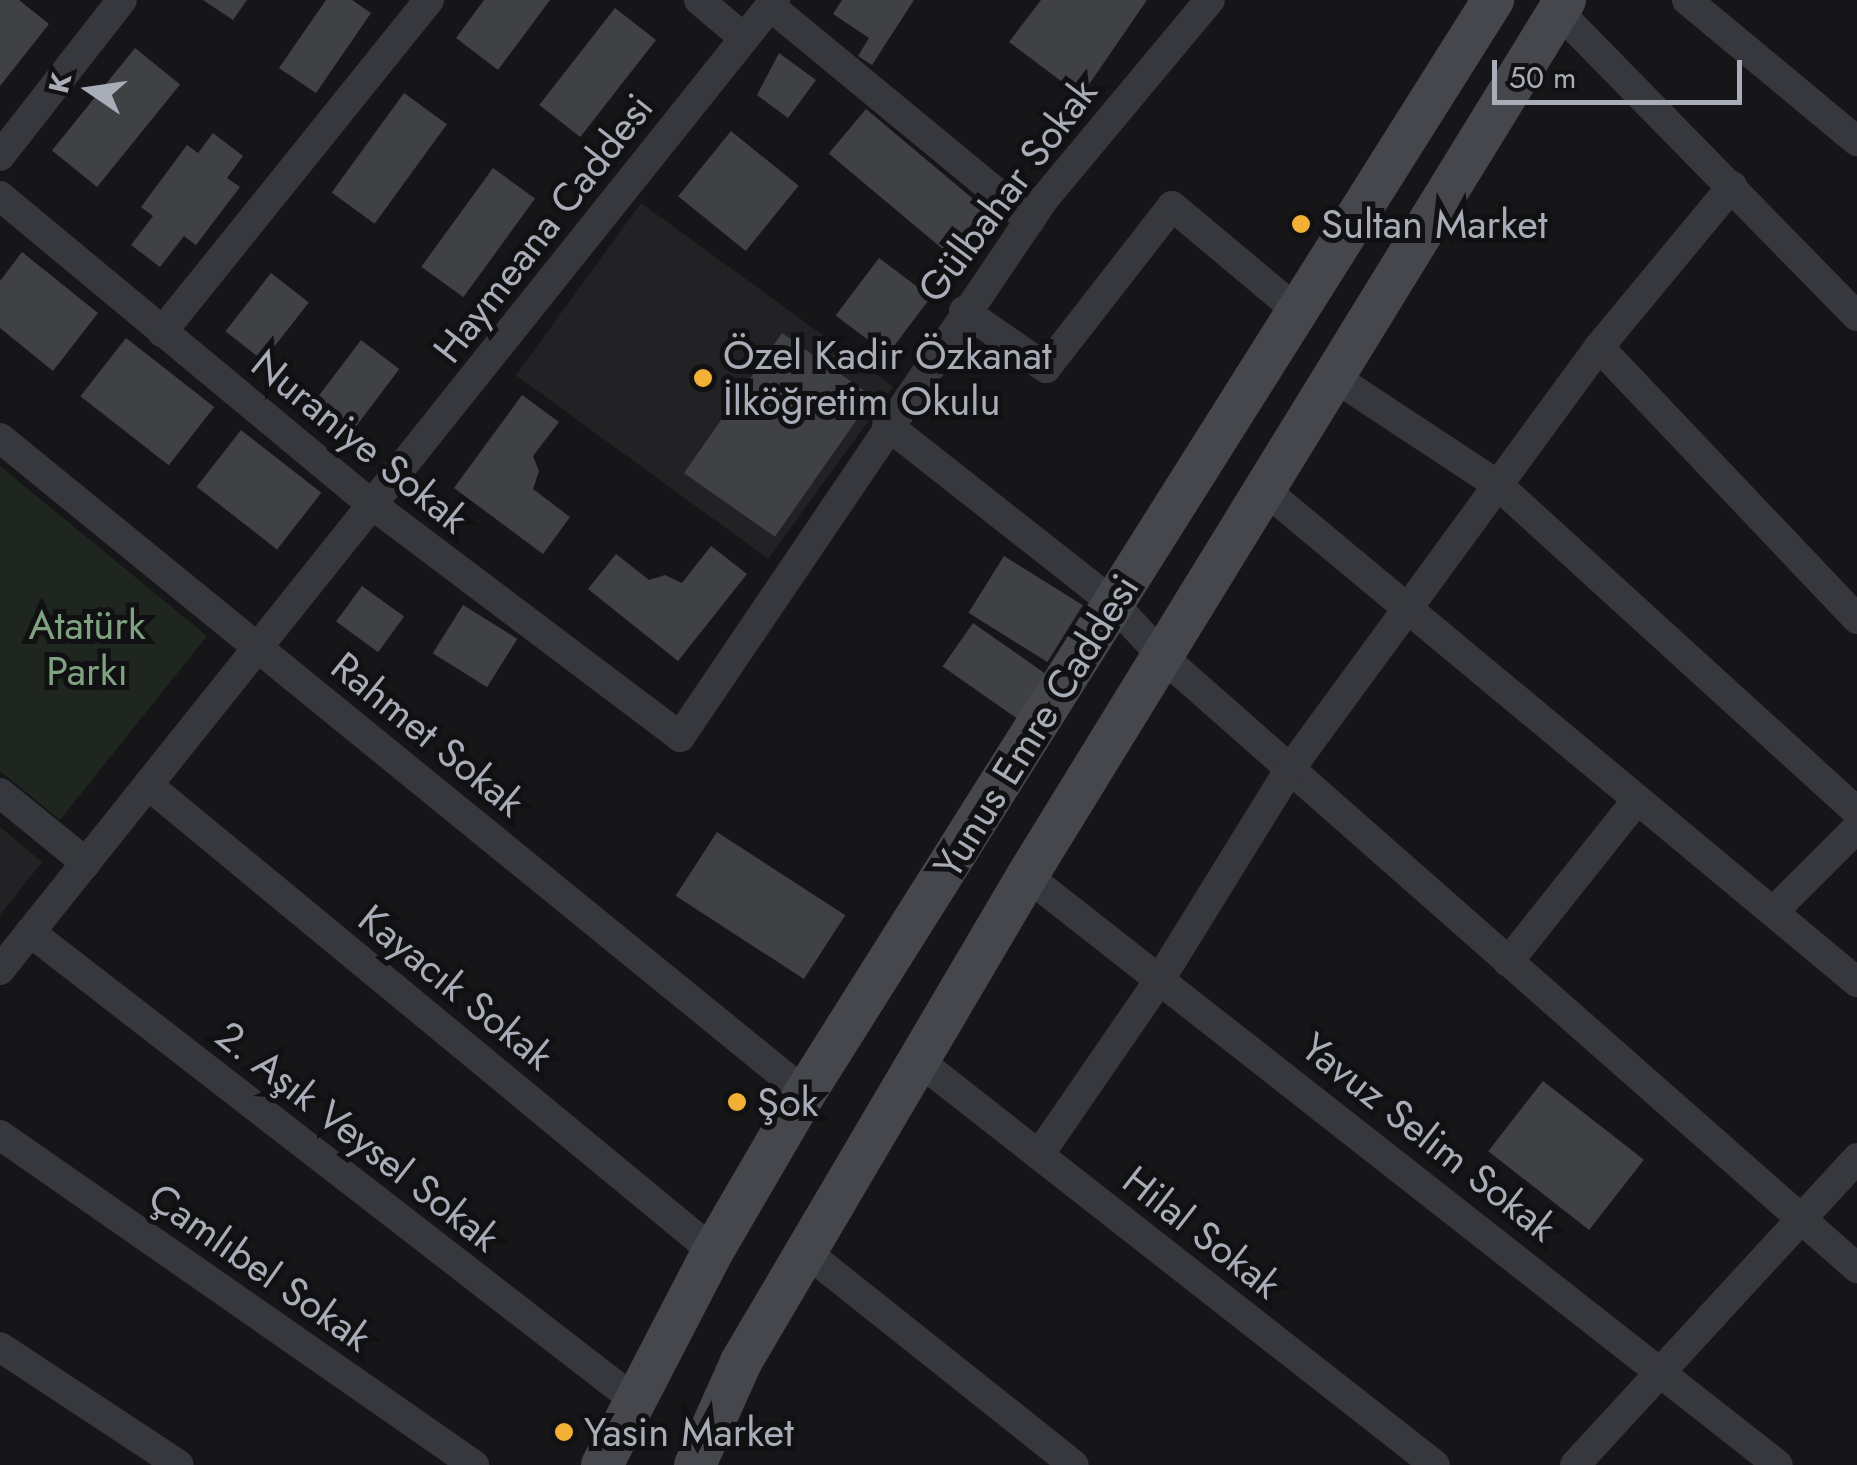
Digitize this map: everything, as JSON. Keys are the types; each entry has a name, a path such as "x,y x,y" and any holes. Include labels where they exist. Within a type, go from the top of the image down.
{"street":[{"path":"0,156 122,0"},
{"path":"162,332 428,0"},
{"path":"699,0 744,38"},
{"name":"Yunus Emre Caddesi","path":"602,1465 713,1251 805,1093 1112,603 1301,314 1493,0"},
{"path":"1686,0 1857,142"},
{"path":"772,3 1030,220"},
{"name":"Haymeana Caddesi","path":"0,970 772,3"},
{"name":"Gülbahar Sokak","path":"680,736 964,311 1196,4"},
{"path":"695,1465 741,1362 1026,876 1562,6 1857,316"},
{"path":"1039,1154 1162,976 1290,769 1599,347 1732,186"},
{"name":"Nuraniye Sokak","path":"0,196 374,506 680,736"},
{"path":"964,311 1046,368 1172,206 1301,314"},
{"path":"1599,347 1857,619"},
{"path":"1334,377 1499,486 1857,812"},
{"path":"887,425 1112,603 1164,656 1290,769 1857,1268"},
{"name":"Rahmet Sokak","path":"0,438 805,1093"},
{"path":"1265,490 1857,982"},
{"name":"Kayacık Sokak","path":"148,786 713,1251"},
{"path":"0,792 86,863"},
{"path":"1508,962 1637,800"},
{"path":"1773,912 1857,828"},
{"name":"Yavuz Selim Sokak","path":"1026,876 1162,976 1660,1367 1778,1465"},
{"name":"2. Aşık Veysel Sokak","path":"30,932 637,1402"},
{"name":"Hilal Sokak","path":"919,1062 1435,1465"},
{"name":"Çamlıbel Sokak","path":"0,1135 474,1465"},
{"path":"1575,1465 1660,1367 1857,1158"},
{"path":"806,1252 1074,1465"},
{"path":"0,1348 179,1465"}],"shaded area":[{"name":"Özel Kadir Özkanat İlköğretim Okulu","path":"641,203 893,386 768,559 516,375"},
{"path":"0,827 42,862 0,915"}],"green space":[{"name":"Atatürk Parkı","path":"0,466 207,636 60,820 0,771"}],"building":[{"path":"0,0 19,0 49,24 0,86"},
{"path":"203,0 247,0 233,20"},
{"path":"326,0 352,0 371,13 316,93 279,68"},
{"path":"484,0 550,0 498,70 456,38"},
{"path":"842,0 914,0 872,65 858,56 869,38 833,14"},
{"path":"1041,0 1147,0 1081,96 1009,42"},
{"path":"615,8 656,40 580,137 539,105"},
{"path":"135,48 180,85 97,187 52,151"},
{"path":"779,53 816,80 788,118 757,95"},
{"path":"404,93 447,124 375,224 332,193"},
{"path":"866,109 985,209 947,253 829,153"},
{"path":"731,131 799,186 746,251 678,196"},
{"path":"213,133 243,156 227,178 240,187 196,245 184,236 160,267 131,245 153,216 141,207 187,145 198,153"},
{"path":"493,168 535,199 463,297 421,267"},
{"path":"22,252 98,313 53,371 0,328 0,281"},
{"path":"879,258 931,297 888,355 836,316"},
{"path":"271,273 309,303 263,361 225,331"},
{"name":"Özel Kadir Özkanat İlköğretim Okulu","path":"782,333 873,397 775,537 684,473"},
{"path":"126,338 214,407 169,465 80,396"},
{"path":"361,340 399,369 355,428 316,399"},
{"path":"522,395 559,422 533,456 539,471 533,489 570,517 543,554 454,488"},
{"path":"241,430 321,493 277,550 197,487"},
{"path":"711,546 747,574 678,661 588,589 616,554 649,580 665,575 682,583"},
{"path":"1004,556 1083,605 1047,662 968,613"},
{"path":"362,586 404,617 378,652 336,622"},
{"path":"463,605 517,639 487,687 433,653"},
{"path":"973,623 1048,675 1017,719 943,666"},
{"path":"717,832 845,915 804,979 676,896"},
{"path":"1543,1081 1644,1160 1589,1230 1488,1151"}],"place":[{"name":"Sultan Market","path":"1301,224"},
{"name":"Özel Kadir Özkanat İlköğretim Okulu","path":"703,378"},
{"name":"Şok","path":"737,1102"},
{"name":"Yasin Market","path":"564,1432"}]}
